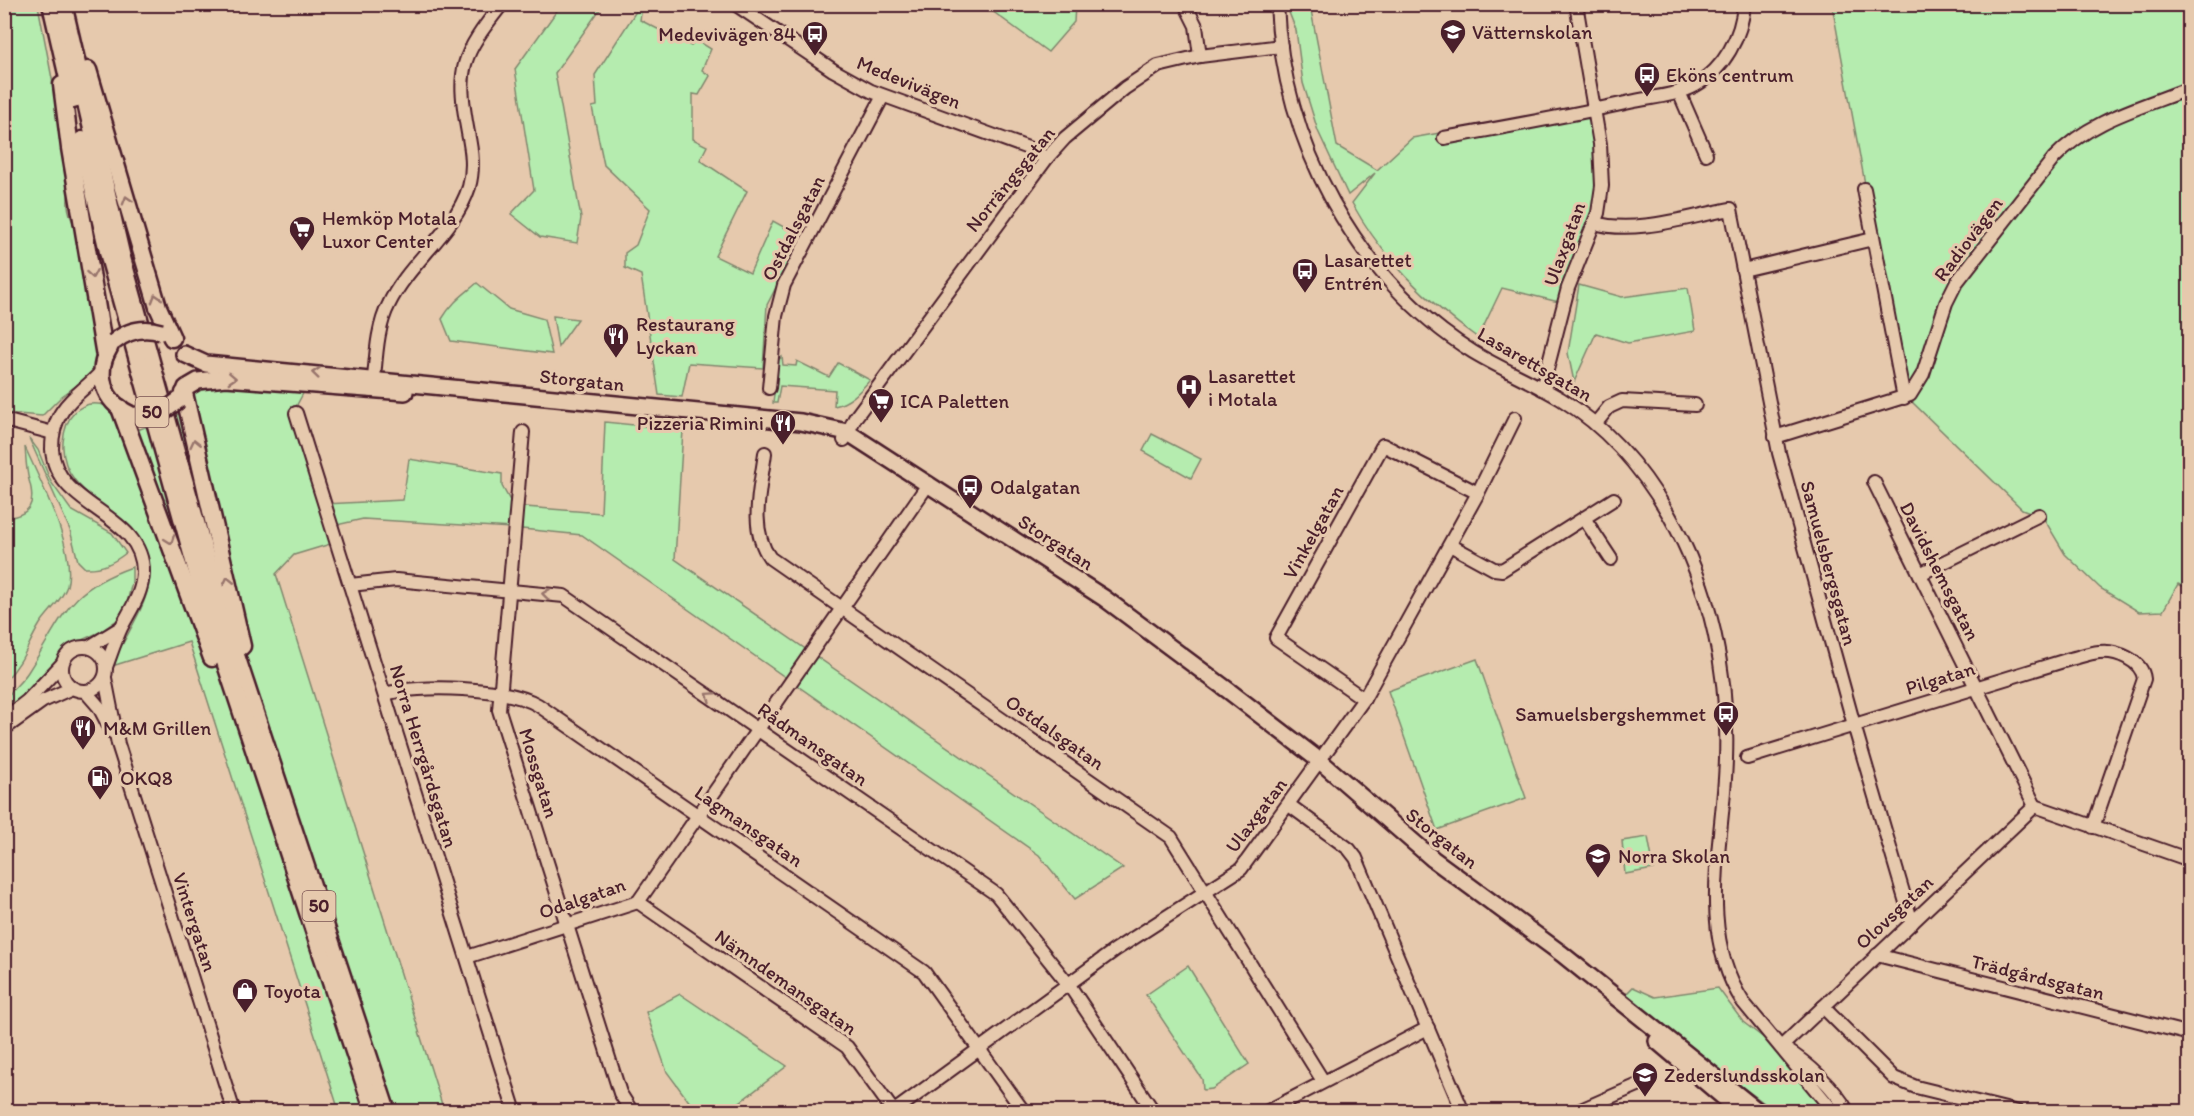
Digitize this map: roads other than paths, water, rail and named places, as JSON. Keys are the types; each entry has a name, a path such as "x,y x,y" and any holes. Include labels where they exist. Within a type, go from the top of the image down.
{"highway":[{"name":"50","path":"51,4 116,283 206,604 374,1112"},
{"name":"50","path":"63,4 122,258 218,601 387,1112"},
{"path":"68,4 166,335"},
{"path":"59,39 70,148 107,357"},
{"path":"183,394 237,622 250,700"},
{"name":"50","path":"115,403 213,659 263,780"}],"main road":[{"path":"139,330 166,335 184,354 189,371 183,394 160,414 136,416 115,403 103,385 107,357 123,335 139,330"},
{"name":"Storgatan","path":"184,354 206,364 373,384"},
{"name":"Storgatan","path":"183,394 198,381 226,378 406,384 801,422 845,436 1104,598 1318,764 1426,853 1562,954 1759,1112"},
{"name":"Storgatan","path":"1318,764 1408,849 1557,960 1741,1112"}],"street":[{"path":"373,384 383,319 389,303 457,211 468,189 472,153 463,102 462,72 472,44 502,4"},
{"name":"Medevivägen","path":"735,4 833,70 883,96 1028,148 1047,158"},
{"path":"1185,4 1197,31 1200,56"},
{"name":"Lasarettsgatan","path":"1277,4 1281,46 1290,93 1313,157 1337,210 1364,251 1397,289 1445,332 1497,366 1542,389 1596,423 1634,462 1657,496 1686,550 1707,604 1722,674 1726,736 1716,896 1717,935 1733,987 1834,1112"},
{"name":"Ulaxgatan","path":"1542,389 1568,288 1595,223 1603,171 1595,110 1576,4"},
{"path":"1444,138 1679,92 1705,79 1723,61 1737,35 1744,4"},
{"name":"Norrängsgatan","path":"845,436 1047,158 1079,126 1143,74 1168,62 1281,46"},
{"name":"Radiovägen","path":"1904,398 1921,381 1946,303 1956,284 2069,142 2095,127 2190,88"},
{"path":"1679,92 1706,154"},
{"name":"Ostdalsgatan","path":"770,388 776,316 784,285 883,96"},
{"path":"1775,437 1904,398 1864,189"},
{"name":"Samuelsbergsgatan","path":"1595,223 1611,227 1634,226 1731,209 1775,437 1854,725 1912,923"},
{"path":"1743,270 1873,239"},
{"path":"62,664 63,678 72,688 86,692 97,687 106,672 121,627 133,610 142,573 138,554 117,524 67,487 54,462 53,433 63,409 77,396 107,357"},
{"path":"77,396 90,394 115,403"},
{"path":"1596,423 1609,407 1622,401 1695,405"},
{"name":"Norra Herrgårdsgatan","path":"296,413 515,1112"},
{"name":"Ulaxgatan","path":"893,1111 981,1050 1115,950 1241,869 1364,699 1478,493 1515,418"},
{"path":"4,420 53,433"},
{"name":"Mossgatan","path":"522,432 498,710 620,1093 632,1112"},
{"name":"Vinkelgatan","path":"1364,699 1276,638 1383,445 1478,493"},
{"name":"Ostdalsgatan","path":"765,453 757,522 764,548 779,566 1164,831 1182,851 1323,1080"},
{"name":"Davidshemsgatan","path":"1874,482 2035,806"},
{"name":"Odalgatan","path":"467,957 638,902 927,486"},
{"path":"1450,545 1494,569 1502,570 1614,499"},
{"path":"1920,574 2039,515"},
{"path":"1584,518 1611,559"},
{"name":"Rådmansgatan","path":"350,585 396,580 508,589 564,597 996,894 1069,985 1154,1112"},
{"path":"4,719 32,696 72,650 89,647 121,627"},
{"path":"89,647 97,651 106,672"},
{"name":"Pilgatan","path":"1747,758 1977,687 2101,652 2130,659 2142,670 2143,684 2093,827"},
{"name":"Vintergatan","path":"106,672 118,744 234,1112"},
{"name":"Lagmansgatan","path":"384,694 412,687 498,694 531,700 924,972 1024,1112"},
{"path":"4,729 43,701 72,688"},
{"name":"Vintergatan","path":"86,692 99,707 118,744"},
{"path":"1289,805 1353,852 1463,1112"},
{"path":"2035,806 2190,860"},
{"name":"Olovsgatan","path":"1781,1047 2035,806"},
{"name":"Nämndemansgatan","path":"638,902 847,1047 893,1111"},
{"name":"Trädgårdsgatan","path":"1877,956 2190,1034"},
{"path":"1823,1007 1894,1078 1916,1087 2018,1112"},
{"path":"1266,1112 1323,1080 1428,1028"},
{"name":"Lasarettsgatan","path":"1781,1047 1798,1057 1824,1081 1848,1112"},
{"path":"1576,1112 1638,1085"}],"place":[{"name":"Vätternskolan","path":"1453,55"},
{"name":"Medevivägen 84","path":"815,57"},
{"name":"Eköns centrum","path":"1647,98"},
{"name":"Hemköp Motala Luxor Center","path":"302,252"},
{"name":"Lasarettet Entrén","path":"1305,294"},
{"name":"Restaurang Lyckan","path":"616,359"},
{"name":"Lasarettet i Motala","path":"1189,410"},
{"name":"ICA Paletten","path":"881,424"},
{"name":"Pizzeria Rimini","path":"783,446"},
{"name":"Odalgatan","path":"970,510"},
{"name":"Samuelsbergshemmet","path":"1726,737"},
{"name":"M&M Grillen","path":"83,751"},
{"name":"OKQ8","path":"100,801"},
{"name":"Norra Skolan","path":"1598,879"},
{"name":"Toyota","path":"245,1014"},
{"name":"Zederslundsskolan","path":"1645,1098"}]}
